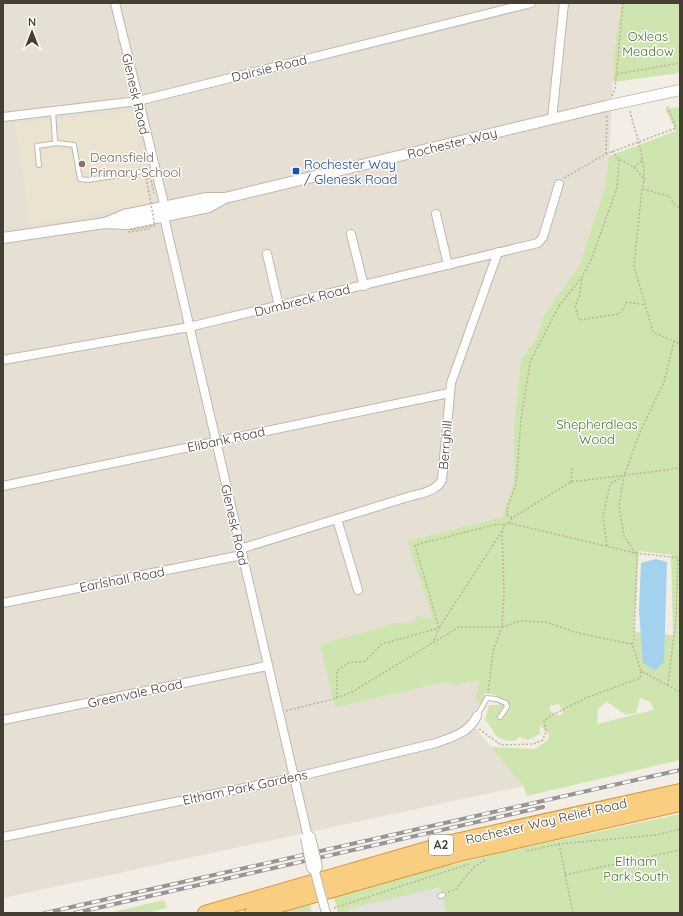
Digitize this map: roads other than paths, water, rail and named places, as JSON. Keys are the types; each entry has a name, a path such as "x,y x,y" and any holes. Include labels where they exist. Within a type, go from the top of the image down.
{"highway":[{"name":"Rochester Way Relief Road","path":"205,913 451,842 680,791"},
{"name":"Rochester Way Relief Road","path":"252,913 459,854 680,804"}],"street":[{"name":"Glenesk Road","path":"115,3 267,666 307,836 318,867 315,872 326,913"},
{"name":"Dairsie Road","path":"3,117 138,101 531,3"},
{"path":"552,119 564,3"},
{"name":"Rochester Way","path":"3,238 106,223 127,224 164,212 209,207 225,198 552,119 680,90"},
{"name":"Dumbreck Road","path":"3,360 189,327 538,243 541,240 559,184"},
{"path":"436,214 448,265"},
{"path":"351,234 364,286"},
{"name":"Berryhill","path":"241,552 336,519 434,489 439,485 442,480 449,393 498,252"},
{"path":"267,254 279,306"},
{"name":"Elibank Road","path":"3,486 449,393"},
{"path":"336,519 358,590"},
{"name":"Earlshall Road","path":"3,603 241,552"},
{"name":"Greenvale Road","path":"3,720 267,666"},
{"name":"Eltham Park Gardens","path":"3,837 294,778 436,743 456,736 473,724 477,716"}],"lane":[{"path":"53,111 55,141 57,143"},
{"path":"38,165 37,146 57,143 74,145 80,179 88,180 139,172"},
{"path":"477,716 487,698 496,699 506,703 507,708 500,717"}],"water":[{"path":"656,559 667,562 664,662 655,670 643,663 639,610 641,563"}],"railway":[{"path":"45,913 680,770"},
{"path":"75,913 543,807"}],"place":[{"name":"Deansfield Primary School","path":"82,164"},
{"name":"Rochester Way / Glenesk Road","path":"296,171"}],"park label":[{"name":"Oxleas Meadow","path":"648,44"},
{"name":"Shepherdleas Wood","path":"597,432"},
{"name":"Eltham Park South","path":"636,868"}]}
